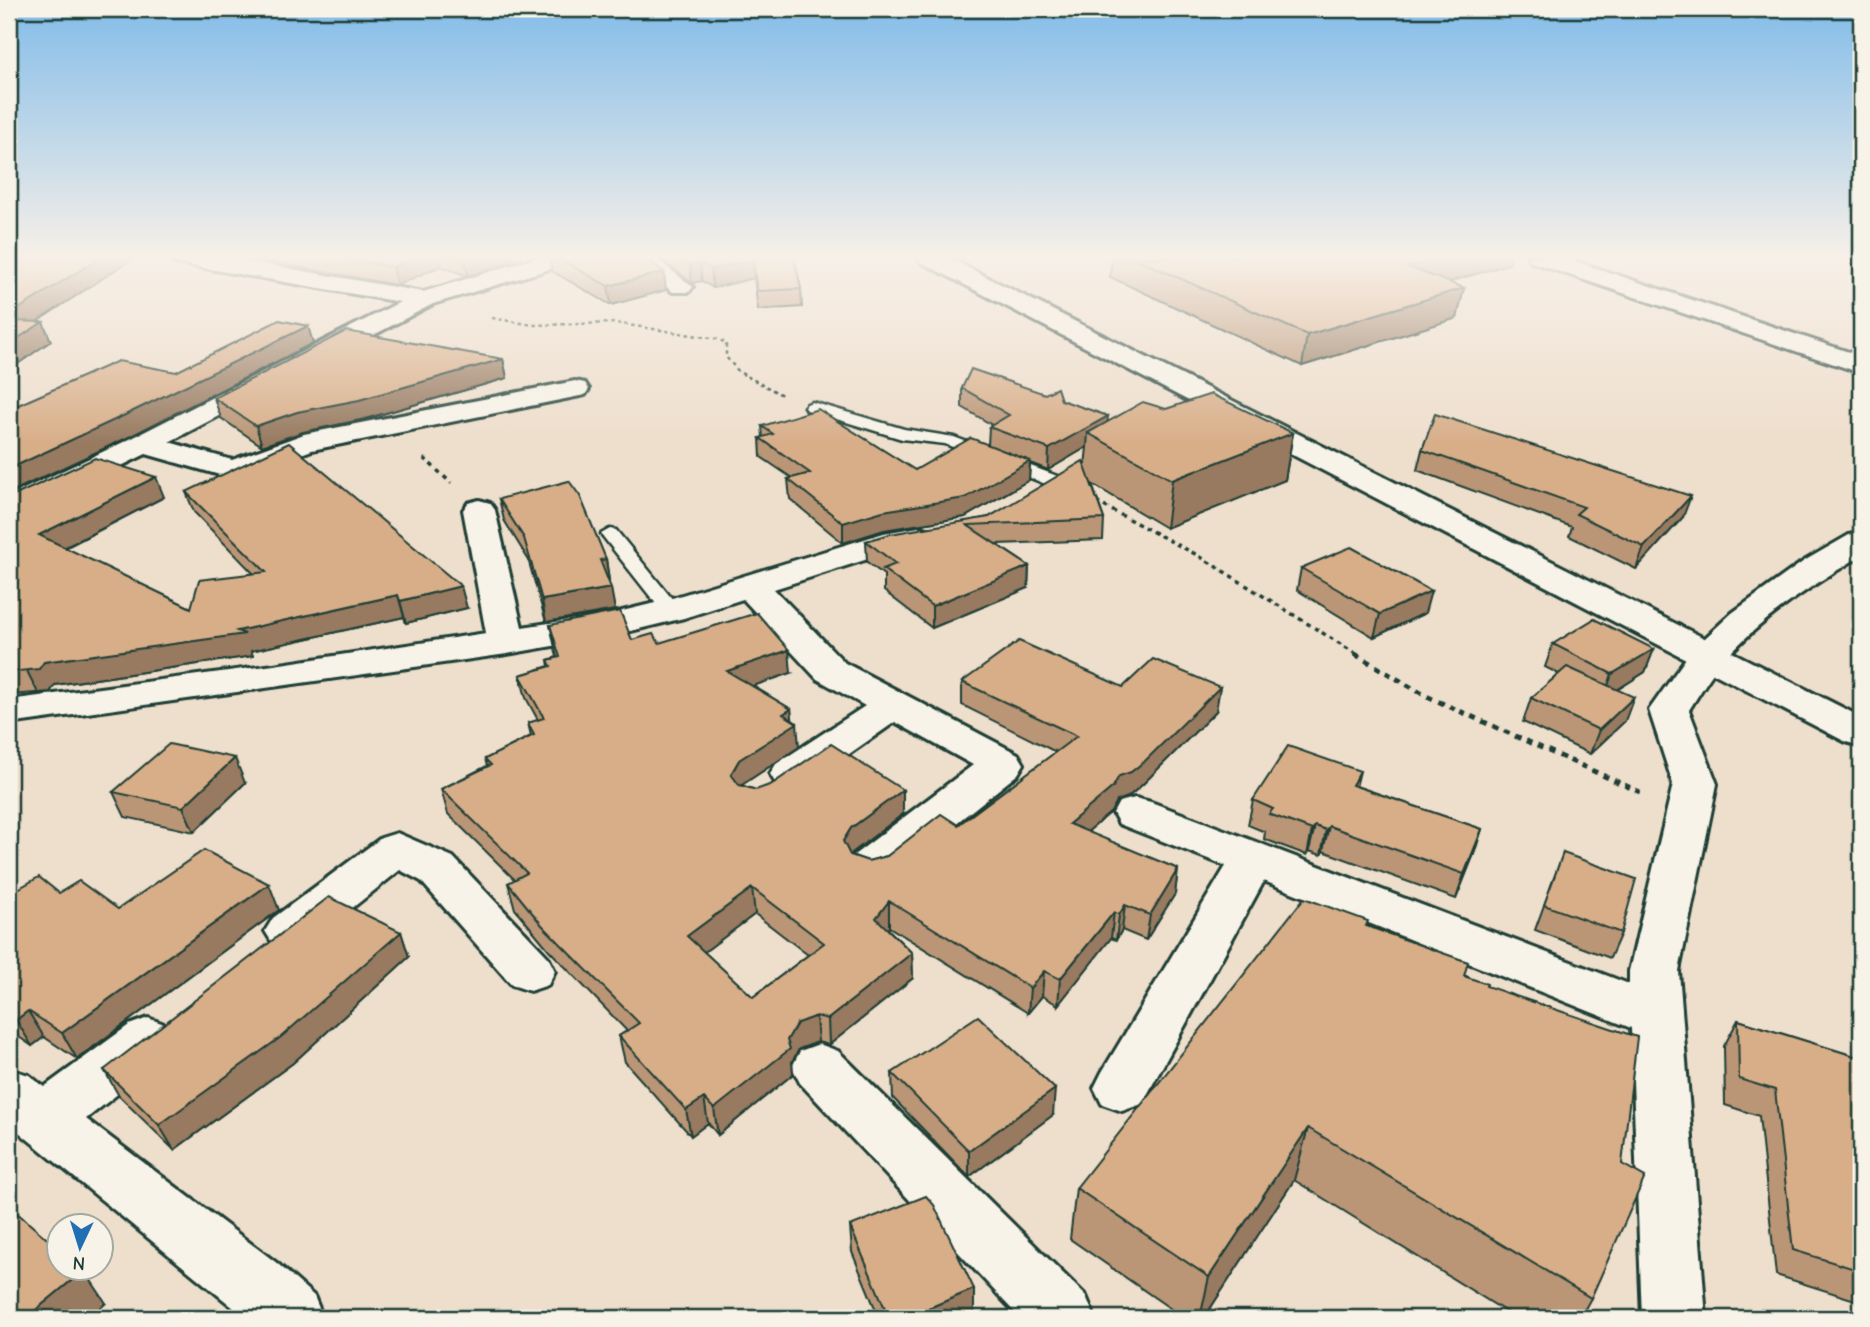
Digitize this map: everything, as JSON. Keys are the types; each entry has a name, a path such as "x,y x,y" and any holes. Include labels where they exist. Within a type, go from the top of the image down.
{"street":[{"path":"9,508 143,444 385,319"},
{"path":"1049,319 1861,733"},
{"path":"1724,319 1861,365"},
{"path":"143,444 233,470 304,443 575,389"},
{"path":"1173,416 1210,402"},
{"path":"1020,501 1066,474"},
{"path":"9,481 42,492"},
{"path":"480,510 507,643"},
{"path":"9,712 507,643 610,625 671,610 884,543 949,532"},
{"path":"1682,1315 1654,1015 1654,971 1695,784 1670,710 1689,677 1724,638 1812,572 1861,542"},
{"path":"750,585 831,671 1003,764 870,867"},
{"path":"758,796 893,705"},
{"path":"1135,813 1654,1015"},
{"path":"254,958 397,849 437,869 530,971"},
{"path":"1122,1088 1253,859"},
{"path":"188,1009 26,1105 256,1285 291,1318"},
{"path":"819,1067 1063,1318"}],"lane":[{"path":"812,407 902,434 948,440 1066,474"},
{"path":"610,534 671,610"}],"path":[{"path":"501,319 533,325 616,323 717,339 726,343 726,357 739,372 775,393 812,407"},
{"path":"1066,474 1280,609 1426,695 1689,814"}],"building":[{"path":"1271,319 1361,319 1307,335"},
{"path":"279,320 308,326 9,469 9,409 118,361 176,372"},
{"path":"9,321 43,322 9,344"},
{"path":"346,331 503,359 359,400 297,412 256,426 214,398"},
{"path":"971,369 1045,394 1057,388 1061,400 1108,416 1049,449 989,427 1009,415 962,388"},
{"path":"1211,394 1293,433 1172,480 1088,433 1143,402 1166,409"},
{"path":"818,409 915,470 971,438 1030,461 965,498 883,511 843,523 788,479 810,473 760,438 773,434 762,426"},
{"path":"1435,414 1691,496 1644,547 1576,514 1584,507 1422,450"},
{"path":"289,443 461,586 400,601 398,595 237,631 245,634 44,662 39,669 9,672 9,498 95,458 156,477 39,535 191,608 199,580 266,572 186,492"},
{"path":"1083,461 1104,519 967,525 1029,566 932,606 883,569 896,564 866,541 890,534 989,517"},
{"path":"569,481 580,496 606,559 600,560 611,588 542,600 524,538 499,499"},
{"path":"1351,547 1431,591 1380,614 1301,568"},
{"path":"620,611 632,640 653,634 659,643 757,613 789,650 727,671 791,709 783,714 797,723 739,760 731,774 739,785 756,790 772,784 831,744 903,790 851,828 843,841 850,855 868,861 887,856 941,814 958,825 1077,736 962,682 1019,641 1123,687 1153,659 1220,687 1146,760 1131,772 1119,776 1113,787 1069,824 1178,869 1150,915 1125,905 1119,915 1114,912 1060,979 1044,971 1030,988 889,901 876,918 912,953 828,1019 816,1016 797,1023 787,1040 790,1049 714,1109 704,1098 686,1110 619,1036 639,1023 542,925 508,883 527,873 441,789 491,765 485,759 534,735 528,723 544,718 520,675 551,666 548,660 560,657 550,625","holes":["752,888 824,943 753,997 687,936"]},
{"path":"1594,619 1654,649 1612,674 1553,644"},
{"path":"1567,667 1634,697 1599,730 1531,698"},
{"path":"169,744 235,758 183,807 113,792"},
{"path":"1288,746 1360,771 1352,785 1482,829 1464,874 1329,826 1326,830 1315,826 1312,830 1269,814 1273,809 1253,800"},
{"path":"204,850 269,884 62,1033 28,1011 16,1020 9,1015 9,894 39,877 59,893 79,881 118,909"},
{"path":"1563,853 1636,879 1621,933 1544,905"},
{"path":"329,897 401,932 281,1037 159,1125 104,1070"},
{"path":"1304,898 1368,921 1366,926 1468,962 1464,976 1487,984 1486,986 1637,1037 1622,1164 1645,1177 1591,1298 1308,1128 1209,1277 1076,1188"},
{"path":"978,1016 1055,1089 969,1151 892,1073"},
{"path":"1738,1020 1861,1058 1861,1271 1793,1250 1775,1090 1739,1079"},
{"path":"926,1196 934,1205 974,1289 905,1318 889,1318 850,1226"},
{"path":"9,1206 46,1238 46,1282 70,1282 26,1318 9,1318"}]}
